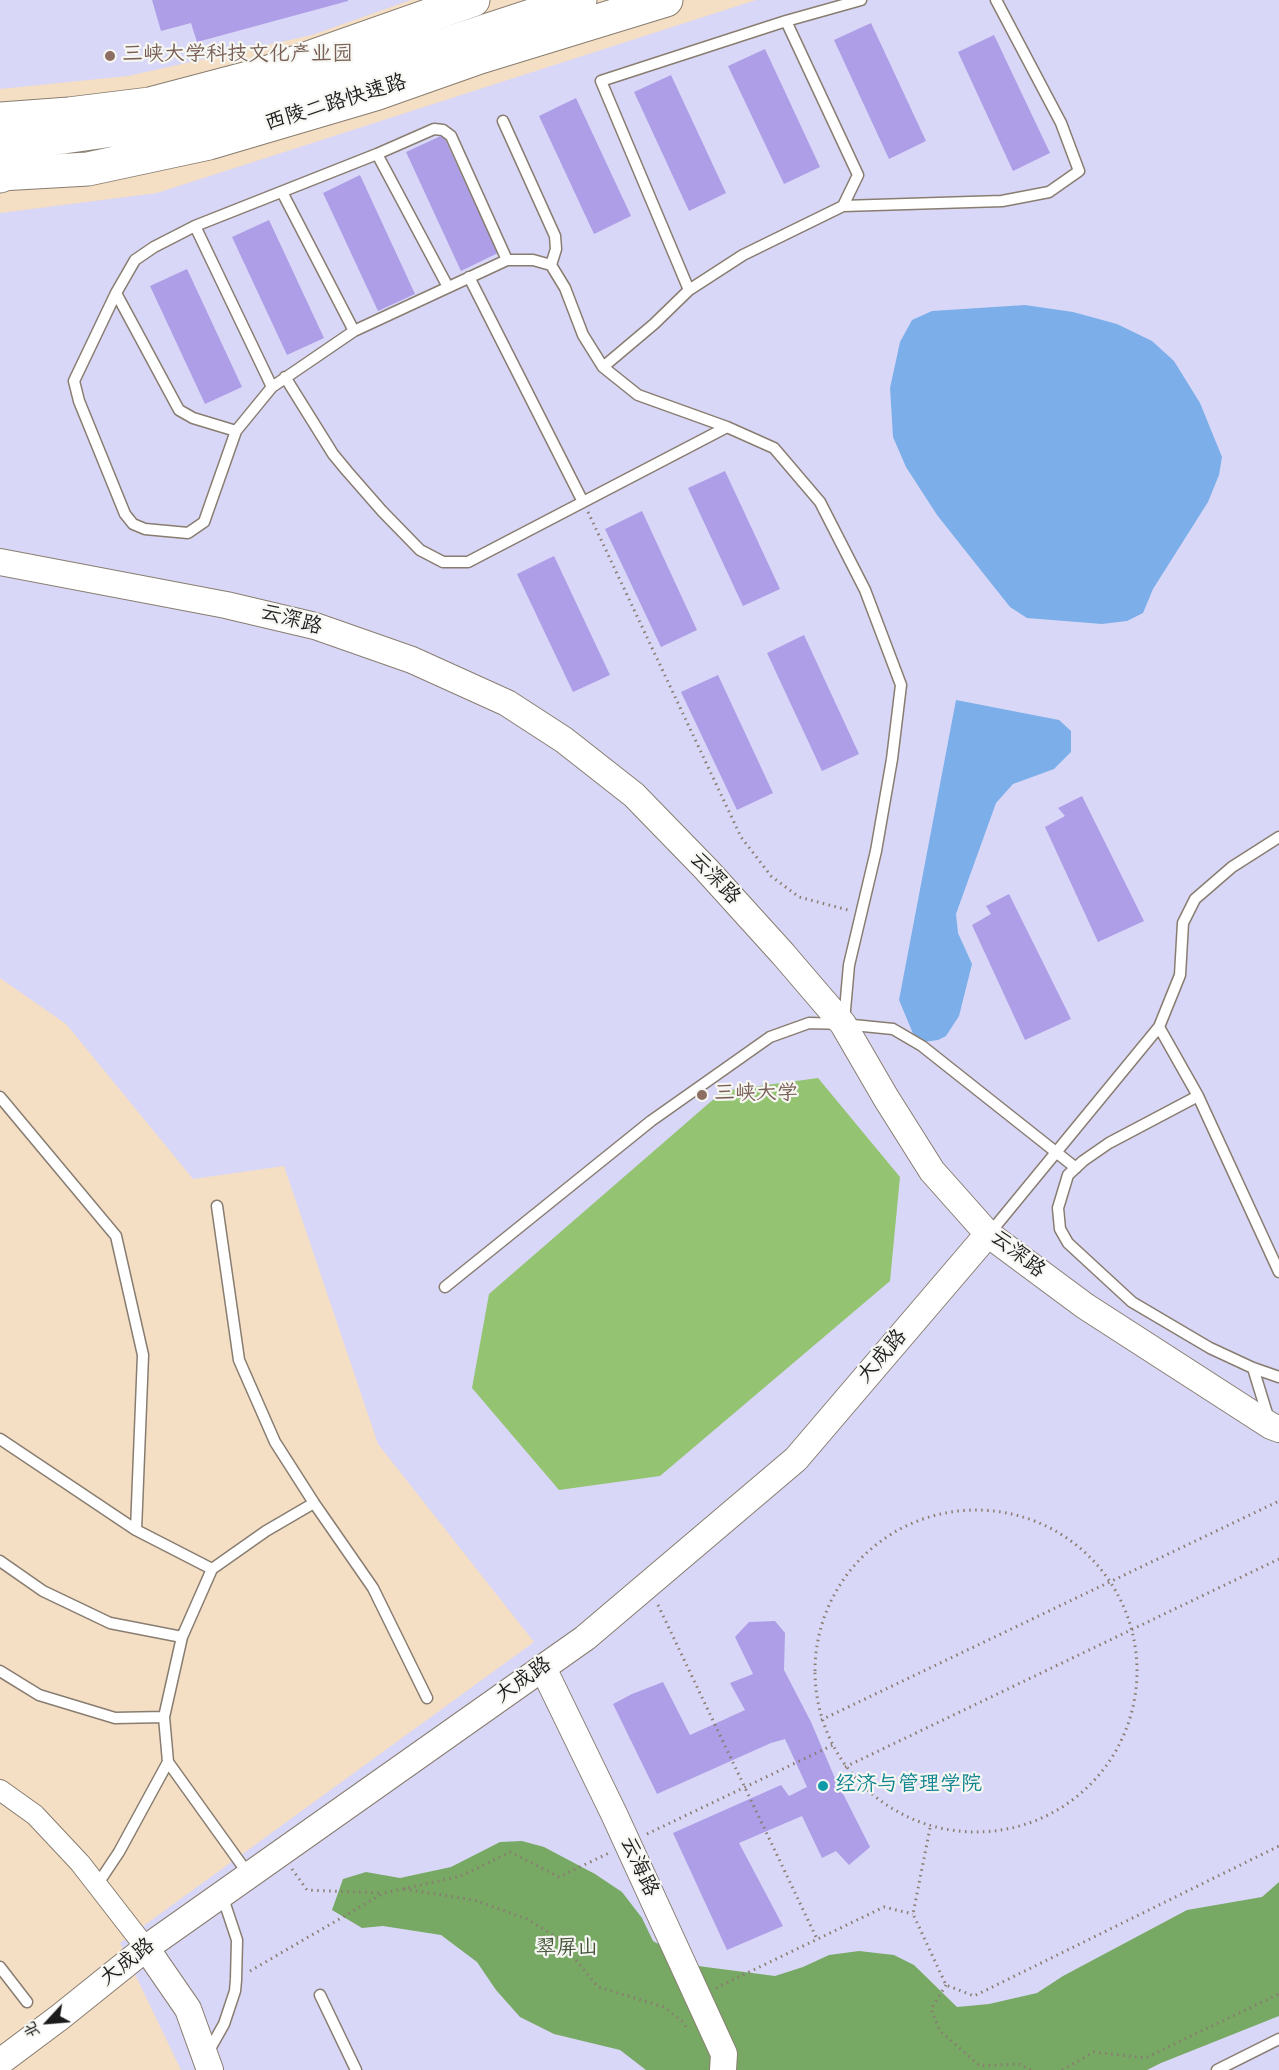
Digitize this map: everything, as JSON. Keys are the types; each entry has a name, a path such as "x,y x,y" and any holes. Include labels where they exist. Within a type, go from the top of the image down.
{"highway":[{"path":"0,119 69,114 150,104 260,75 473,0"},
{"name":"西陵二路快速路","path":"0,142 154,124 271,99 580,0"},
{"name":"西陵二路快速路","path":"2,175 88,170 209,143 375,94 480,57 666,0"}],"street":[{"name":"云深路","path":"0,562 226,604 315,626 412,660 507,703 564,740 634,795 706,869 783,954 843,1024 886,1098 933,1171 988,1234 1085,1306 1275,1428"},
{"name":"大成路","path":"0,2062 146,1948 585,1638 796,1459 988,1234"},
{"name":"云海路","path":"543,1668 723,2054 723,2070"},
{"path":"0,1790 35,1815 80,1863 146,1948 188,2010 208,2064"}],"lane":[{"path":"689,290 601,81 786,21 861,0"},
{"path":"603,367 654,324 689,290 743,255 843,206 1002,201 1049,192 1079,171 1061,123 996,0"},
{"path":"786,21 858,175 843,206"},
{"path":"503,121 555,236 556,249 551,264"},
{"path":"507,260 451,136 443,129 434,129 195,226 154,247 135,260 116,293 74,381 79,401 125,514 133,524 145,529 188,533 204,522 236,431 272,387 285,377 354,331 507,260 533,260 551,264 565,288 583,335 603,367 638,395 774,448 820,502 865,590 901,685 892,759 876,851 849,965 843,1024"},
{"path":"377,154 448,287"},
{"path":"282,192 354,331"},
{"path":"195,226 272,387"},
{"path":"469,277 583,502"},
{"path":"116,293 179,410 193,418 236,431"},
{"path":"285,377 346,471 420,550 443,562 468,562 726,428"},
{"path":"988,1234 1159,1027 1180,975 1183,923 1195,899 1232,867 1279,837"},
{"path":"445,1287 651,1121 770,1037 808,1023 893,1029 917,1043 1076,1168"},
{"path":"1159,1027 1198,1096 1279,1272"},
{"path":"1198,1096 1109,1143 1068,1175 1058,1208 1060,1229 1068,1243 1132,1302 1210,1348 1279,1377"},
{"path":"0,1097 116,1236 143,1355 136,1530"},
{"path":"217,1206 239,1360 275,1442 373,1588 427,1698"},
{"path":"1253,1368 1275,1428"},
{"path":"0,1439 136,1530 212,1569"},
{"path":"249,1875 168,1762 164,1717 182,1637 212,1569 266,1531 314,1503"},
{"path":"0,1561 43,1591 110,1623 182,1637"},
{"path":"0,1671 39,1695 115,1718 164,1717"},
{"path":"97,1885 119,1852 168,1762"},
{"path":"208,2064 224,2024 236,1980 237,1940 222,1894"},
{"path":"0,1967 27,2002"},
{"path":"320,1995 356,2070"},
{"path":"1217,2070 1279,2039"}],"path":[{"path":"583,502 741,837 771,876 799,897 862,914"},
{"path":"821,1720 1279,1501"},
{"path":"997,1510 1049,1526 1092,1558 1109,1582 1123,1603 1137,1654 1134,1707 1115,1756 1080,1797 1035,1824 983,1834 930,1828 883,1804 845,1767 821,1720 814,1666 824,1613 852,1566 893,1531 943,1512 997,1510"},
{"path":"845,1767 1279,1559"},
{"path":"648,1584 817,1939"},
{"path":"289,1865 307,1890 384,1893 461,1876 510,1852 559,1877 834,1745"},
{"path":"930,1828 913,1914 946,1985 974,1996 1279,1846"},
{"path":"402,1889 474,1900 527,1919 558,1938 598,1987 664,2007 683,2022"},
{"path":"236,1980 384,1893"},
{"path":"697,1996 884,1907 913,1914"},
{"path":"946,1985 931,2009 940,2031 980,2066 1019,2064 1031,2070"},
{"path":"1062,2070 1094,2052 1145,2058 1279,1994"}],"shaded area":[{"name":"三峡大学科技文化产业园","path":"0,0 411,0 312,35 128,76 0,89"},
{"name":"三峡大学","path":"756,0 1279,0 1279,2070 181,2070 120,1943 534,1642 378,1444 284,1166 193,1179 66,1024 0,978 0,213 157,193"}],"green space":[{"path":"818,1078 900,1177 890,1281 660,1476 559,1490 472,1388 489,1294 723,1091"},
{"name":"翠屏山","path":"522,1841 544,1847 595,1874 622,1892 642,1918 653,1941 698,1966 775,1976 829,1955 859,1951 894,1955 914,1965 957,2007 989,2004 1037,1993 1063,1976 1187,1910 1262,1897 1279,1882 1279,2016 1147,2070 646,2070 620,2050 554,2034 520,2017 496,1990 477,1962 441,1935 383,1926 362,1928 332,1910 343,1879 366,1872 400,1878 451,1867 500,1842"}],"water":[{"path":"1025,305 1073,312 1117,324 1152,341 1174,361 1200,403 1222,457 1219,475 1208,502 1153,589 1143,613 1127,621 1102,624 1027,618 1010,607 937,515 906,467 893,437 890,388 900,342 912,320 932,311"},
{"path":"956,700 1059,720 1071,731 1071,752 1054,769 1013,784 996,803 956,914 958,933 972,964 959,1016 946,1036 938,1040 917,1043 899,1000"}],"building":[{"path":"152,0 348,1 197,42 191,23 161,31"},
{"path":"871,23 926,141 889,159 834,40"},
{"path":"994,35 1050,153 1013,171 958,52"},
{"path":"765,49 820,167 784,184 728,66"},
{"path":"671,75 726,193 689,211 634,92"},
{"path":"576,98 631,216 594,234 539,116"},
{"path":"443,135 498,253 461,271 406,152"},
{"path":"360,175 415,294 378,311 323,193"},
{"path":"269,220 324,338 287,355 232,237"},
{"path":"187,269 242,387 205,404 150,286"},
{"path":"725,471 780,589 743,606 688,488"},
{"path":"642,511 697,630 661,647 605,529"},
{"path":"554,556 610,675 573,692 517,574"},
{"path":"804,635 859,754 822,771 767,653"},
{"path":"718,675 773,793 737,810 681,692"},
{"path":"1082,796 1144,921 1098,942 1045,827 1065,816 1058,808"},
{"path":"1009,894 1071,1019 1025,1040 972,925 991,914 986,906"},
{"name":"经济与管理学院","path":"775,1621 785,1633 784,1670 870,1847 849,1865 836,1851 822,1858 802,1816 739,1843 783,1926 727,1950 673,1833 781,1785 789,1796 807,1787 785,1739 771,1743 657,1794 613,1704 663,1682 690,1735 745,1710 730,1683 753,1674 735,1637 749,1622"}],"place":[{"name":"三峡大学科技文化产业园","path":"110,56"},
{"name":"三峡大学","path":"702,1095"},
{"name":"经济与管理学院","path":"823,1786"}]}
